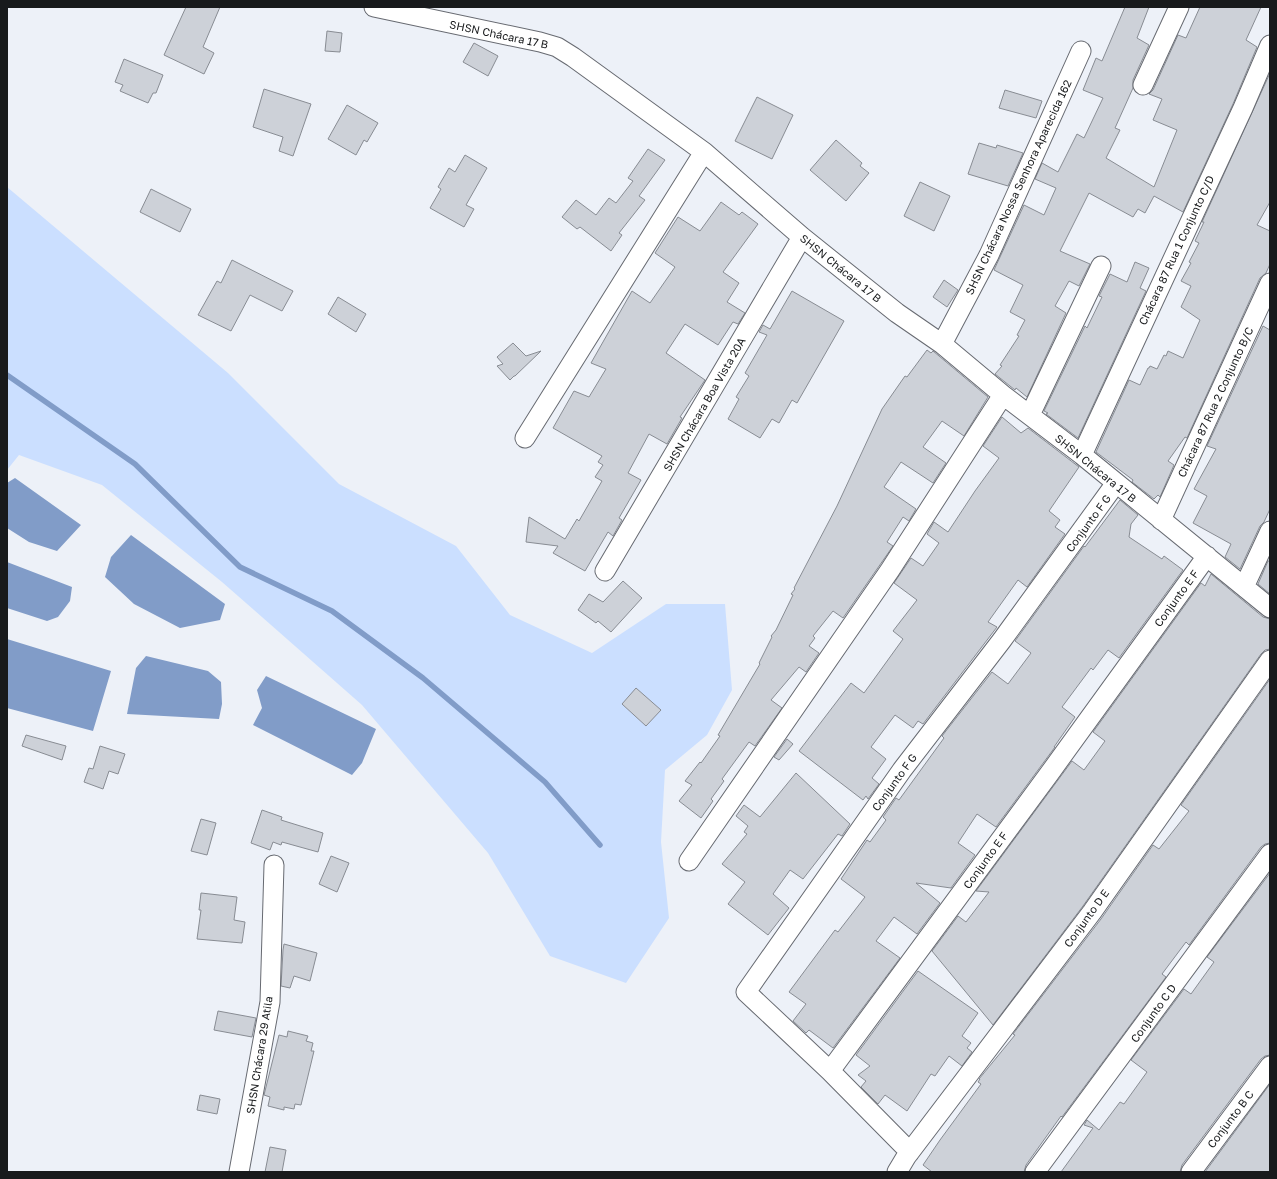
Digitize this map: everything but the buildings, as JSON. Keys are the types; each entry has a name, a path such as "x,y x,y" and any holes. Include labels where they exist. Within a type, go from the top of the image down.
{"street":[{"name":"SHSN Chácara 17 B","path":"374,7 527,39 557,47 704,152 802,237 897,313 942,344 1003,394 1082,455 1270,608"},
{"path":"1143,85 1179,7"},
{"name":"Chácara 87 Rua 1 Conjunto C/D","path":"1082,455 1243,108 1270,45"},
{"name":"SHSN Chácara Nossa Senhora Aparecida 162","path":"942,344 989,255 1081,51"},
{"path":"525,438 704,152"},
{"name":"SHSN Chácara Boa Vista 20A","path":"605,571 802,237"},
{"path":"1030,415 1101,266"},
{"name":"Chácara 87 Rua 2 Conjunto B/C","path":"1161,520 1270,283"},
{"path":"689,862 890,570 1003,394"},
{"name":"Conjunto F G","path":"830,1071 746,992 902,770 1002,640 1116,484"},
{"path":"1244,587 1270,530"},
{"name":"Conjunto E F","path":"830,1071 1207,556"},
{"name":"Conjunto D E","path":"897,1172 910,1152 1092,912 1270,660"},
{"name":"Conjunto C D","path":"1035,1172 1270,854"},
{"name":"SHSN Chácara 29 Atila","path":"239,1172 270,1002 274,865"},
{"name":"Conjunto B C","path":"1191,1172 1270,1066"},
{"path":"830,1071 910,1152"}],"shaded area":[{"path":"7,187 228,373 339,484 456,546 510,615 592,653 666,604 725,604 732,690 707,735 665,770 661,842 669,918 626,983 550,956 488,853 362,705 222,582 102,485 19,455 7,470"},
{"path":"15,478 81,525 57,551 29,542 7,528 7,483"},
{"path":"131,535 225,604 220,620 180,628 134,604 105,577 111,557"},
{"path":"7,562 72,587 70,601 58,617 47,621 7,608"},
{"path":"7,639 111,671 93,731 7,708"},
{"path":"146,656 208,671 221,682 222,704 219,719 127,714 136,668"},
{"path":"266,676 376,729 362,763 352,775 253,725 262,708 257,690"}],"waterway":[{"path":"7,375 135,464 240,567 332,611 423,678 545,782 600,845"}]}
